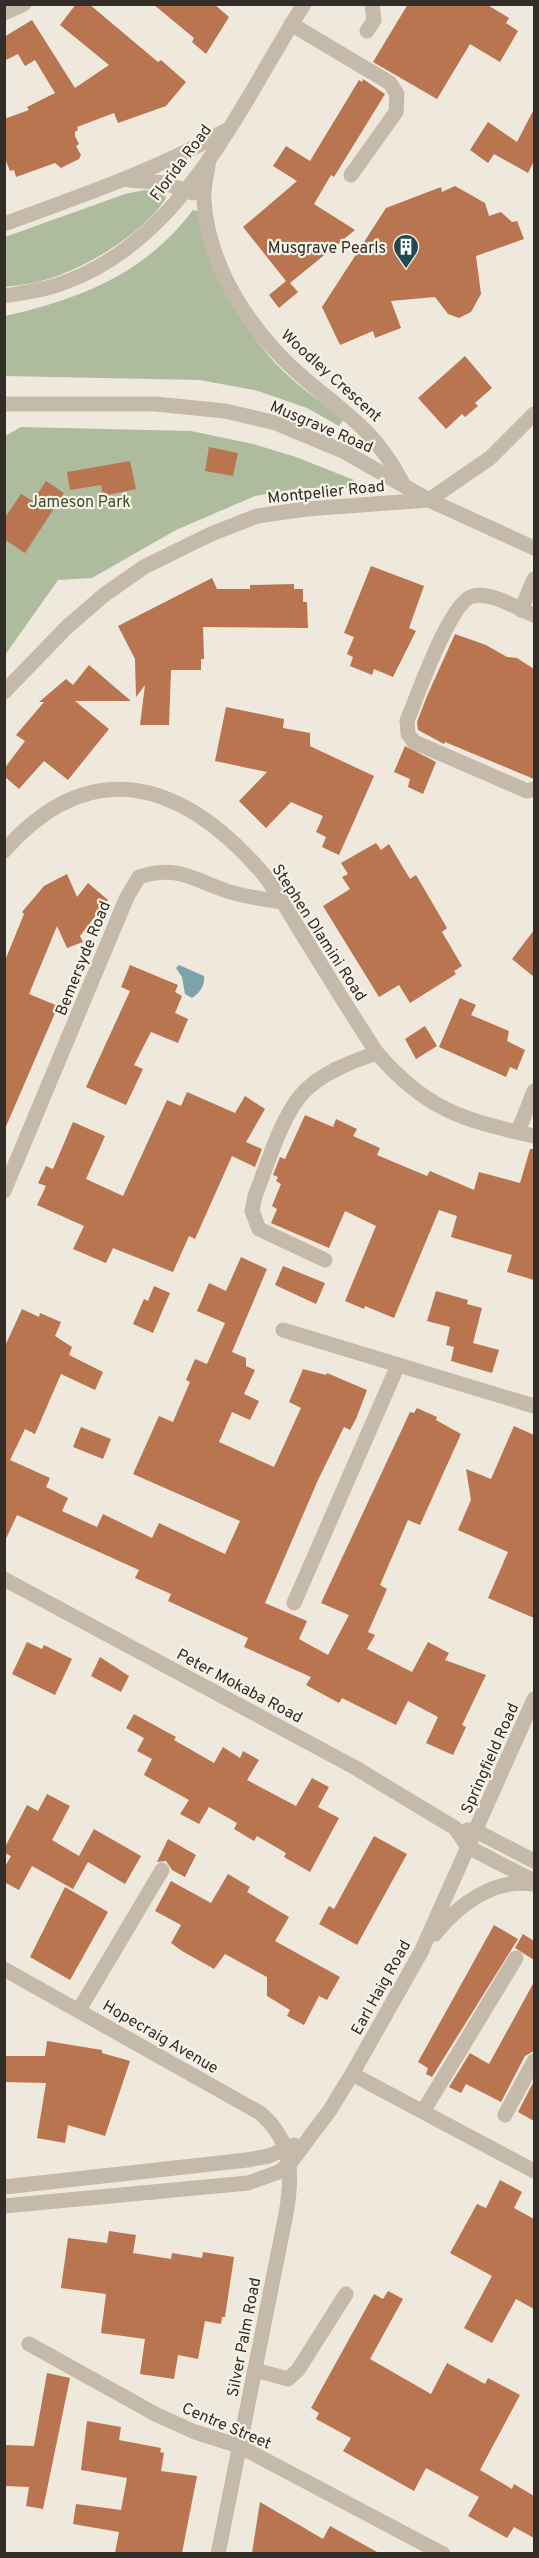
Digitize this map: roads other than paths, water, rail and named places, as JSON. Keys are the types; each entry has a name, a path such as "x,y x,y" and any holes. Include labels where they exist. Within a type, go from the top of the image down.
{"street":[{"path":"4,13 24,4"},
{"path":"367,31 374,20 372,4"},
{"name":"Florida Road","path":"4,296 63,283 94,269 129,246 187,190 291,24 297,7"},
{"path":"291,24 390,83 397,94 396,112 351,175"},
{"name":"Florida Road","path":"4,224 124,180 188,152 227,129"},
{"name":"Woodley Crescent","path":"209,157 204,199 212,240 222,271 253,324 279,355 356,419 375,439 402,482"},
{"path":"124,180 156,181 187,190 204,199"},
{"name":"Musgrave Road","path":"4,404 156,404 225,411 276,423 344,451 402,482 429,500 534,548"},
{"name":"Montpelier Road","path":"4,692 23,670 104,595 144,567 211,534 257,516 429,500 457,483 490,458 534,414"},
{"path":"534,579 528,613 479,595 472,596 460,604 431,662 407,721 406,729 414,742 527,791 534,789"},
{"name":"Stephen Dlamini Road","path":"4,851 42,816 93,791 141,790 193,810 221,832 260,870 376,1053 396,1075 426,1100 467,1118 534,1136"},
{"name":"Bemersyde Road","path":"4,1191 127,897 139,877 166,872 200,878 227,891 282,902"},
{"path":"324,1260 258,1229 253,1220 252,1211 255,1196 291,1110 301,1095 338,1068 376,1053"},
{"path":"518,1132 534,1091"},
{"path":"283,1330 534,1406"},
{"path":"294,1603 398,1365"},
{"name":"Peter Mokaba Road","path":"4,1579 354,1767 455,1828 476,1831 534,1861"},
{"name":"Springfield Road","path":"468,1847 534,1699"},
{"name":"Peter Mokaba Road","path":"455,1828 468,1847 534,1882"},
{"name":"Earl Haig Road","path":"4,2206 248,2183 279,2172 288,2156 310,2137 352,2074 421,1952 468,1847"},
{"path":"79,2010 162,1870"},
{"path":"421,1952 446,1920 482,1892 514,1884 534,1882"},
{"path":"424,2110 516,1958"},
{"name":"Hopecraig Avenue","path":"4,1969 260,2113 278,2132 288,2156"},
{"path":"506,2115 534,2061"},
{"path":"352,2074 424,2110 534,2171"},
{"name":"Earl Haig Road","path":"4,2187 288,2156"},
{"name":"Silver Palm Road","path":"218,2553 288,2203 288,2156"},
{"path":"255,2370 288,2379 298,2370 346,2294"},
{"name":"Centre Street","path":"29,2344 158,2415 195,2432 239,2446 443,2553"}],"water":[{"path":"179,965 204,976 204,983 192,998 185,994 182,977 176,968"}],"place":[{"name":"Musgrave Pearls","path":"406,270"}],"park label":[{"name":"Jameson Park","path":"80,501"}]}
